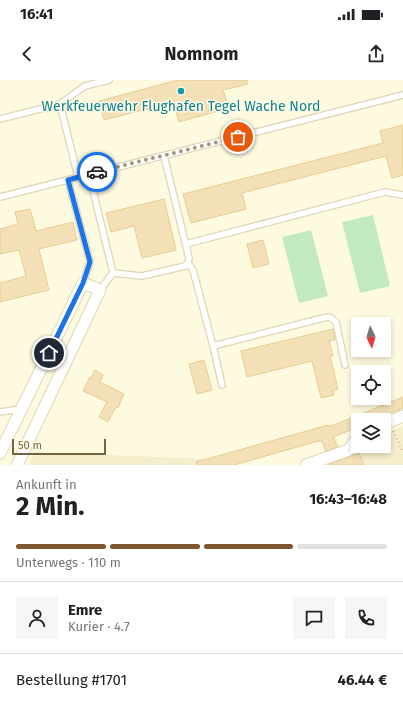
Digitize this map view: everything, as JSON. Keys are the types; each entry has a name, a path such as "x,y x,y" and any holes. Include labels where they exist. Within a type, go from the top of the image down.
{"street":[{"path":"0,453 83,283 100,290 17,465"},
{"path":"391,421 403,416"},
{"path":"312,464 349,450 351,447"}],"lane":[{"path":"0,118 60,104 85,86 109,80"},
{"path":"0,197 403,95"},
{"path":"60,104 78,177"},
{"path":"164,156 186,244 189,258 188,263 193,270 222,385"},
{"path":"89,174 113,273"},
{"path":"68,180 90,262 83,283"},
{"path":"186,244 385,192 403,194"},
{"path":"113,273 142,276 185,266 188,263"},
{"path":"100,290 113,273"},
{"path":"213,346 327,317 336,322 346,365"},
{"path":"0,412 22,409"}],"path":[{"path":"391,432 403,452"}],"shaded area":[{"path":"403,397 403,408 391,413 364,413 383,405 391,405 391,402"},
{"path":"351,418 351,430 336,436 341,451 325,455 322,444 316,441 234,465 28,465 34,452 209,459 333,423 334,425"},
{"path":"403,426 403,465 326,465 355,453 391,453 391,431"}],"green space":[{"path":"373,215 390,286 360,293 342,222"},
{"path":"311,230 328,296 299,303 282,237"}],"building":[{"name":"Werkfeuerwehr Flughafen Tegel Wache Nord","path":"178,80 247,80 248,84 223,90 229,108 179,122 174,102 104,120 99,101"},
{"path":"403,125 403,175 392,178 386,156 242,193 246,209 191,223 183,194 383,143 380,131"},
{"path":"164,199 176,250 142,258 134,226 111,232 106,213"},
{"path":"30,209 36,231 73,222 77,240 39,249 49,290 0,302 0,283 26,276 19,250 0,254 0,229 18,224 15,212"},
{"path":"263,240 269,264 253,268 247,244"},
{"path":"333,329 335,340 329,341 333,356 330,356 338,389 333,391 334,395 321,398 312,361 247,377 241,351"},
{"path":"204,360 212,390 197,394 189,364"},
{"path":"95,370 103,375 100,382 124,394 118,408 116,407 108,422 99,417 107,402 83,391"},
{"path":"403,397 403,408 391,413 364,413 383,405 391,405 391,402"},
{"path":"351,418 351,430 333,437 337,447 326,451 322,440 234,465 197,465 196,462 328,425 329,427"},
{"path":"359,453 364,465 330,465"}],"way so far":[{"path":"97,172 238,137"}],"place":[{"name":"Werkfeuerwehr Flughafen Tegel Wache Nord","path":"181,91"}],"route":[{"path":"49,353 83,283 90,262 68,180 97,172"}]}
